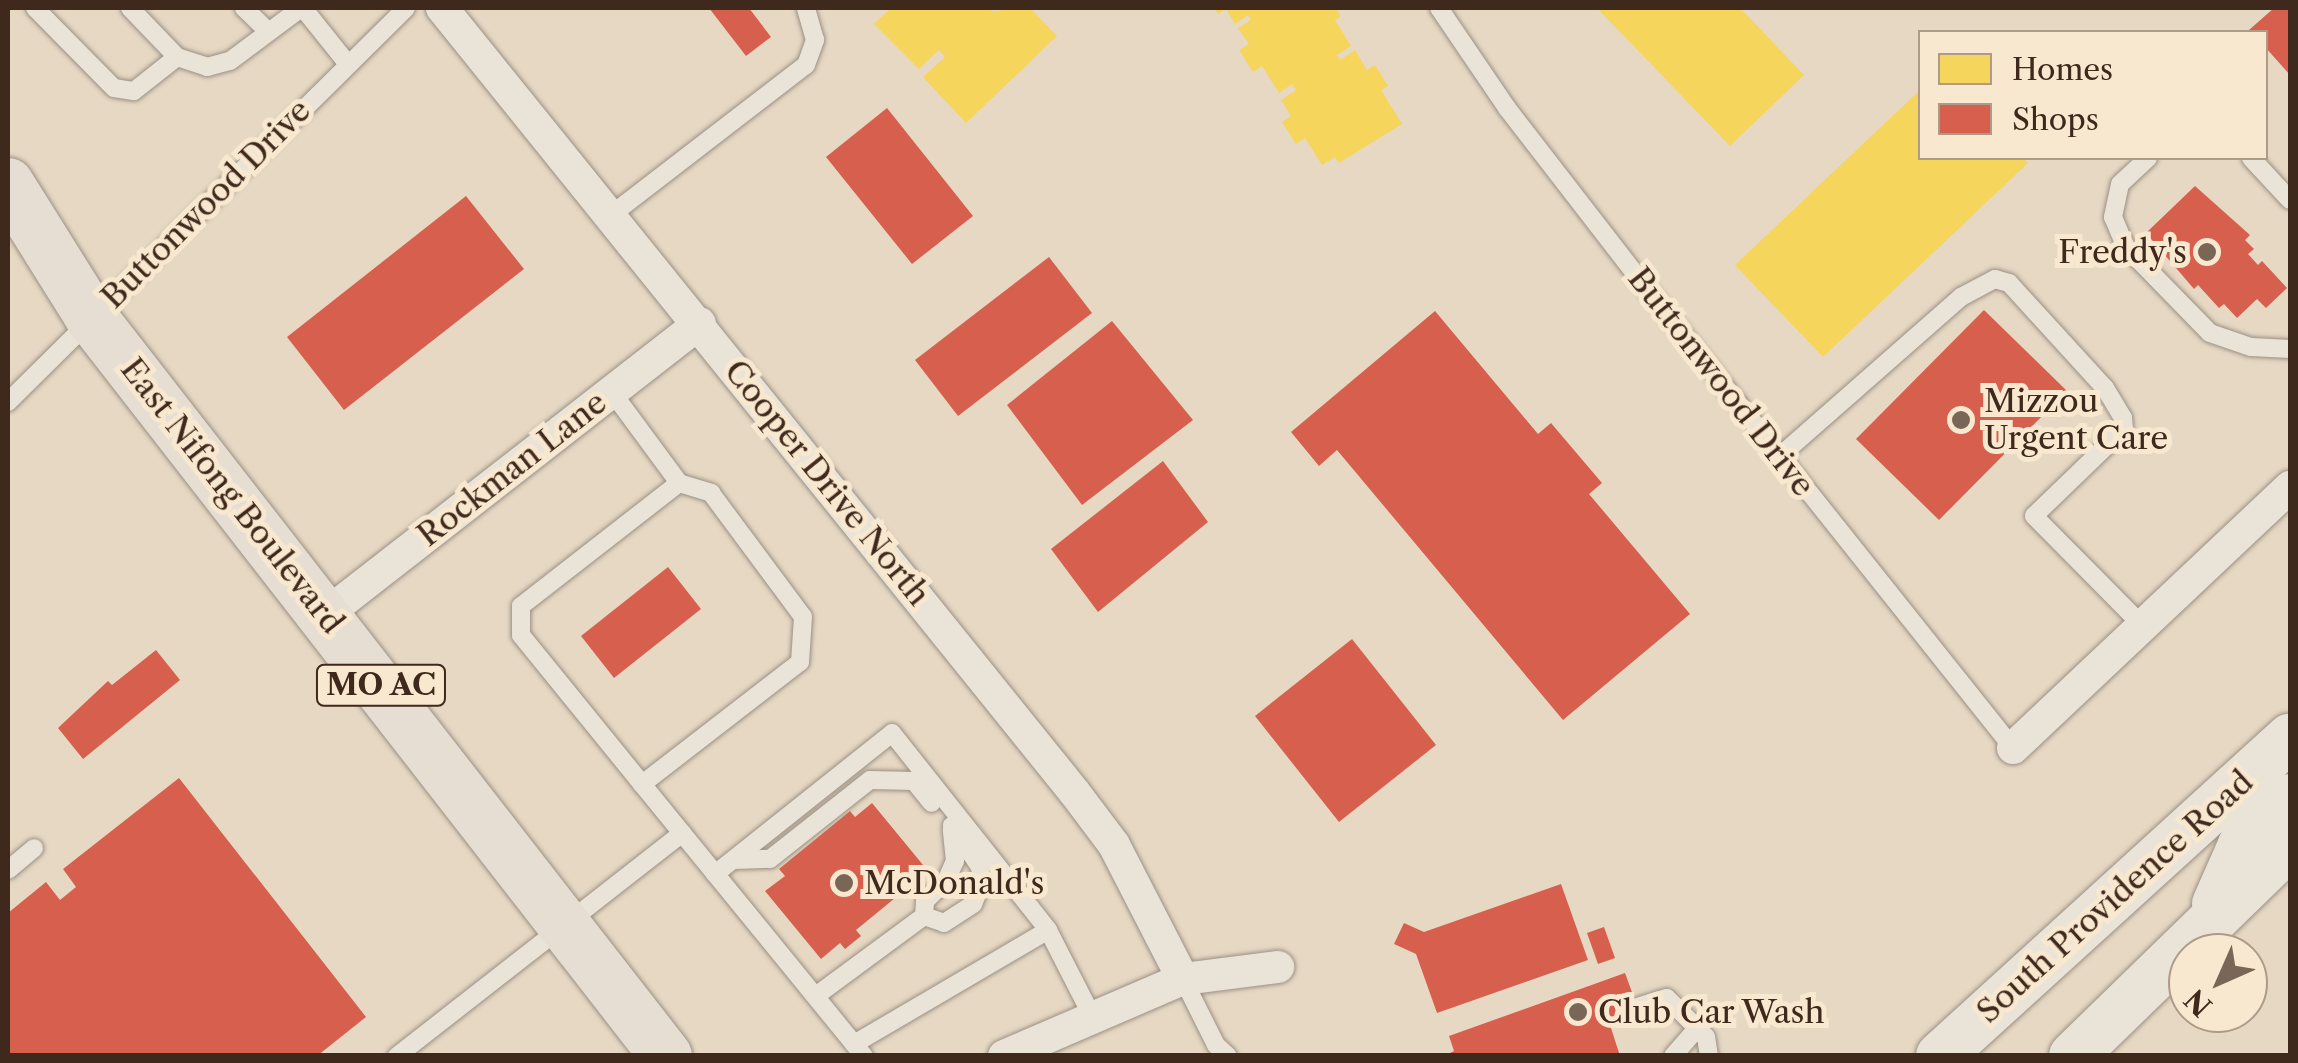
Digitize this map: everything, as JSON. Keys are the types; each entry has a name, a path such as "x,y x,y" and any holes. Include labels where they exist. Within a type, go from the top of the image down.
{"main road":[{"name":"East Nifong Boulevard","path":"8,184 91,317 666,1056"},
{"name":"East Nifong Boulevard","path":"8,244 91,317"},
{"name":"South Providence Road","path":"1940,1056 2290,738"},
{"path":"2207,926 2242,845 2290,798"},
{"path":"2073,1056 2290,844"}],"street":[{"name":"Cooper Drive North","path":"442,8 700,324 1104,832 1182,979"},
{"name":"Rockman Lane","path":"325,614 700,324"},
{"path":"2013,748 2290,487"},
{"path":"1012,1054 1182,979 1278,966"}],"lane":[{"path":"35,8 114,88 134,92 177,57"},
{"path":"130,8 177,57 207,68 230,62 302,8 347,63"},
{"path":"244,8 268,31"},
{"name":"Buttonwood Drive","path":"8,402 406,8"},
{"path":"611,215 806,65 815,40 806,8"},
{"name":"Buttonwood Drive","path":"1439,8 1507,108 2013,748"},
{"path":"2146,160 2120,184 2116,201 2113,217 2126,247 2210,333 2251,347 2290,349"},
{"path":"2253,160 2290,200"},
{"path":"1780,456 1960,296 1995,279 2009,283 2117,402 2124,429 2034,516 2143,626"},
{"path":"612,392 679,483 711,493 802,617 800,662 642,784"},
{"path":"679,483 521,606 521,635 859,1050 1048,930"},
{"path":"715,874 892,733 1048,930 1092,1016"},
{"path":"734,860 770,859 870,780 914,781 980,867 982,883 973,904 944,923 924,916"},
{"path":"817,995 924,916 925,901 946,881 955,861 952,826"},
{"path":"398,1056 682,833"},
{"path":"8,870 34,848"},
{"path":"1182,979 1216,1045 1228,1056"},
{"path":"1637,1007 1667,998 1706,1037 1709,1055"},
{"path":"1673,1056 1698,1027"}],"building: Homes":[{"path":"891,8 1030,8 1057,36 966,123 923,77 945,57 939,50 919,69 874,24"},
{"path":"1214,8 1335,8 1341,16 1335,20 1351,46 1337,55 1340,60 1355,50 1367,70 1375,65 1388,86 1381,90 1402,124 1339,163 1335,157 1322,165 1305,138 1296,144 1282,122 1291,116 1281,100 1296,90 1292,84 1279,93 1262,66 1253,72 1239,50 1249,44 1238,28 1251,20 1248,15 1235,24 1226,9 1218,14"},
{"path":"1597,8 1740,8 1804,75 1730,146"},
{"path":"1918,92 1918,160 2028,163 1823,357 1735,265"}],"building: Shops":[{"path":"709,8 749,8 771,37 746,56"},
{"path":"2274,8 2290,8 2290,75 2268,50 2268,30 2249,30"},
{"path":"887,108 973,216 912,264 826,157"},
{"name":"Freddy's","path":"2195,186 2250,235 2245,240 2254,249 2248,254 2258,265 2262,261 2287,288 2266,308 2257,299 2237,318 2224,304 2219,308 2198,285 2194,289 2146,233"},
{"path":"466,196 524,269 344,410 287,337"},
{"path":"1049,257 1092,313 958,416 915,360"},
{"path":"1984,310 2067,391 1939,520 1856,439"},
{"path":"1435,311 1538,434 1551,423 1602,483 1589,494 1690,614 1563,720 1337,450 1319,466 1291,432"},
{"path":"1112,321 1193,420 1082,505 1007,405"},
{"path":"1163,461 1208,522 1098,612 1051,549"},
{"path":"668,567 701,609 614,678 581,636"},
{"path":"1352,639 1436,745 1339,822 1255,716"},
{"path":"156,650 180,680 83,759 58,728 108,681 112,685"},
{"path":"179,778 366,1017 317,1056 8,1056 8,913 46,882 60,900 76,887 63,869"},
{"name":"McDonald's","path":"872,803 928,871 856,930 861,936 845,949 840,943 821,959 765,891 785,876 779,869 850,811 855,817"},
{"path":"1561,884 1588,960 1437,1013 1416,954 1394,944 1404,923 1424,932"},
{"path":"1604,927 1615,958 1598,964 1587,933"},
{"name":"Club Car Wash","path":"1625,973 1641,1017 1611,1028 1620,1056 1444,1056 1454,1051 1449,1036"}],"place":[{"name":"Freddy's","path":"2207,252"},
{"name":"Mizzou Urgent Care","path":"1961,420"},
{"name":"McDonald's","path":"844,883"},
{"name":"Club Car Wash","path":"1578,1012"}]}
